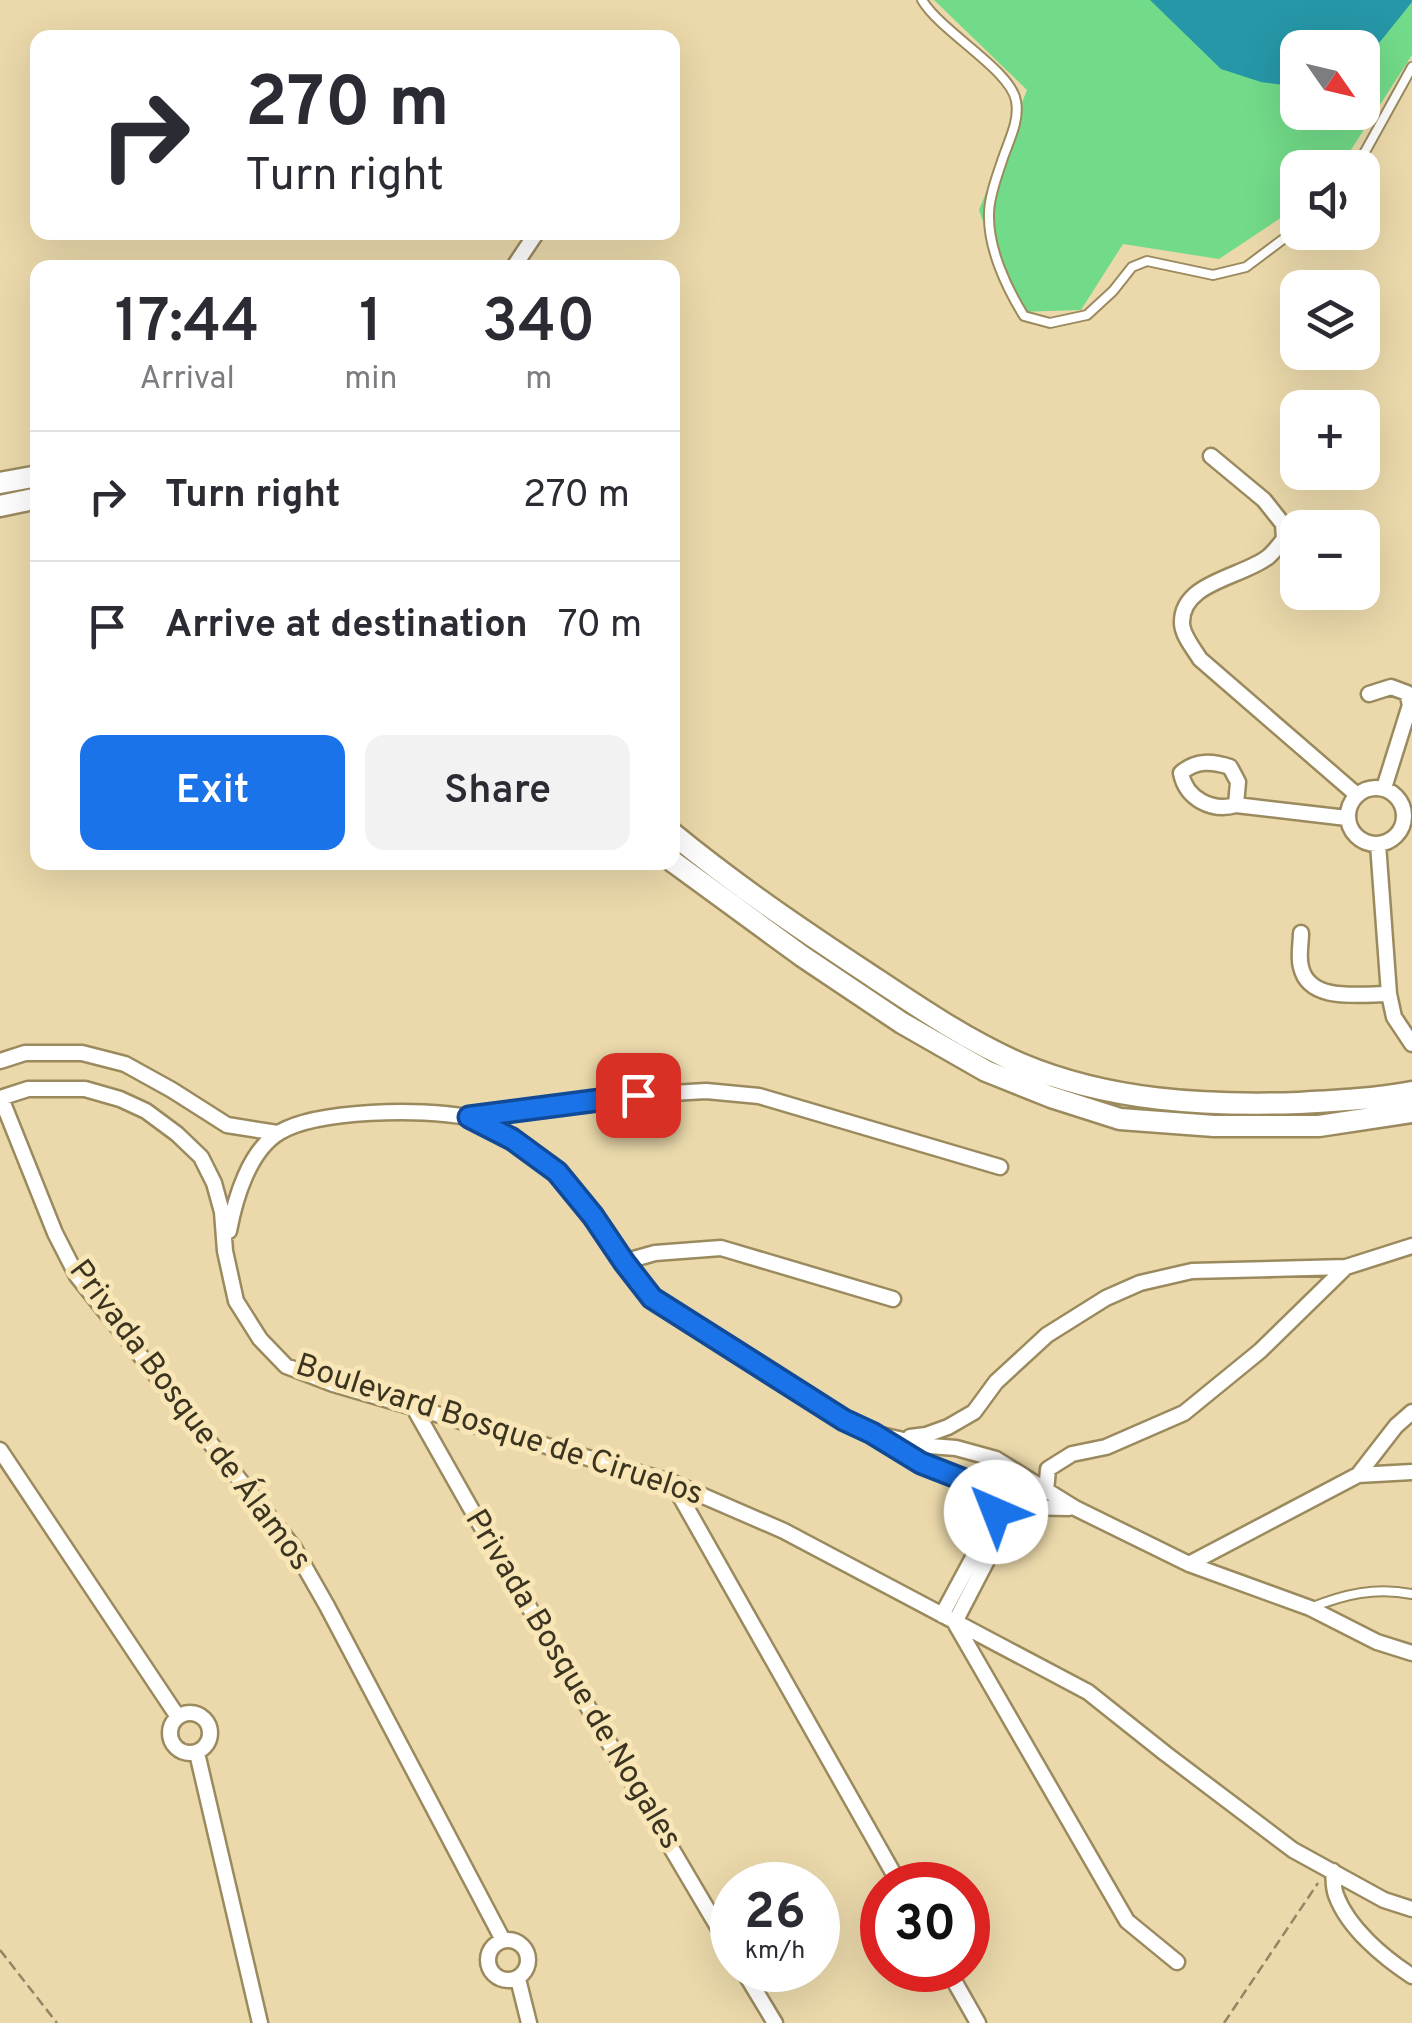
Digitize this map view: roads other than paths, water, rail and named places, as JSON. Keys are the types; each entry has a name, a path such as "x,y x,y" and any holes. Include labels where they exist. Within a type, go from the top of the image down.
{"street":[{"path":"1212,456 1264,500 1283,524 1284,539 1267,558 1200,588 1188,604 1182,622 1188,638 1200,659 1357,795"},
{"path":"0,483 30,477"},
{"path":"0,506 30,500"},
{"path":"1370,694 1391,688 1407,693 1410,705 1384,788"},
{"path":"1370,788 1384,788 1400,802 1402,827 1390,840 1378,844 1362,841 1347,818 1352,800 1370,788"},
{"path":"1236,805 1347,818"},
{"path":"680,843 699,869 802,956 902,1023 986,1071 1068,1102 1120,1119 1214,1126 1319,1126 1412,1112"},
{"path":"1378,844 1389,994 1394,1017 1412,1044"},
{"path":"680,863 699,869 804,932 948,1026 1020,1064 1064,1079 1173,1101 1314,1102 1412,1092"},
{"path":"1301,933 1300,965 1306,980 1316,989 1335,994 1389,994"},
{"path":"0,1062 24,1053 82,1053 125,1064 227,1125 277,1134"},
{"name":"Boulevard Bosque de Ciruelos","path":"0,1098 28,1088 85,1089 146,1111 177,1134 201,1158 214,1182 236,1301 260,1339 286,1366 333,1384 671,1482 784,1531 1088,1692 1293,1850 1384,1900 1412,1909"},
{"path":"226,1252 235,1202 258,1154 277,1134 312,1119 394,1112 469,1117 638,1095 706,1091 760,1096 1000,1167"},
{"name":"Privada Bosque de Álamos","path":"0,1098 55,1233 77,1276 294,1548 503,1940"},
{"path":"469,1117 512,1139 557,1172 652,1298 844,1420 921,1463 990,1490 997,1499 992,1522 948,1618"},
{"path":"894,1438 926,1435 974,1412 996,1382 1047,1335 1106,1298 1140,1283 1192,1271 1346,1267 1412,1246"},
{"path":"624,1262 655,1253 721,1248 893,1299"},
{"path":"1046,1492 1048,1469 1072,1454 1106,1447 1184,1413 1260,1350 1346,1267"},
{"name":"Privada Bosque de Nogales","path":"414,1408 710,1915"},
{"path":"1189,1564 1358,1475 1396,1426 1412,1412"},
{"path":"872,1433 956,1448 996,1460 1075,1508 1189,1564 1310,1608 1376,1642 1412,1653"},
{"path":"0,1450 178,1717"},
{"path":"1358,1475 1412,1472"},
{"path":"671,1482 887,1862"},
{"path":"948,1618 1019,1507 1075,1508"},
{"path":"948,1618 1127,1921 1176,1962"},
{"path":"198,1715 208,1725 206,1745 190,1754 173,1744 170,1728 178,1717 198,1715"},
{"path":"196,1752 260,2023"},
{"path":"1330,1870 1336,1895 1361,1936 1412,1976"},
{"path":"503,1940 517,1942 528,1955 527,1967 518,1978 504,1981 490,1972 487,1962 488,1955 503,1940"},
{"path":"518,1978 528,2023"},
{"path":"757,1992 775,2023"},
{"path":"960,1992 978,2023"}],"lane":[{"path":"922,0 946,29 1010,85 1016,101 1016,122 988,212 992,240 1009,291 1024,316 1050,323 1086,315 1113,292 1132,267 1147,261 1213,275 1246,267 1280,242"},
{"path":"1366,150 1412,67"},
{"path":"1310,1608 1342,1595 1381,1590 1412,1594"}],"water":[{"path":"1150,0 1412,0 1380,42 1380,30 1280,30 1280,84 1221,69"}]}
